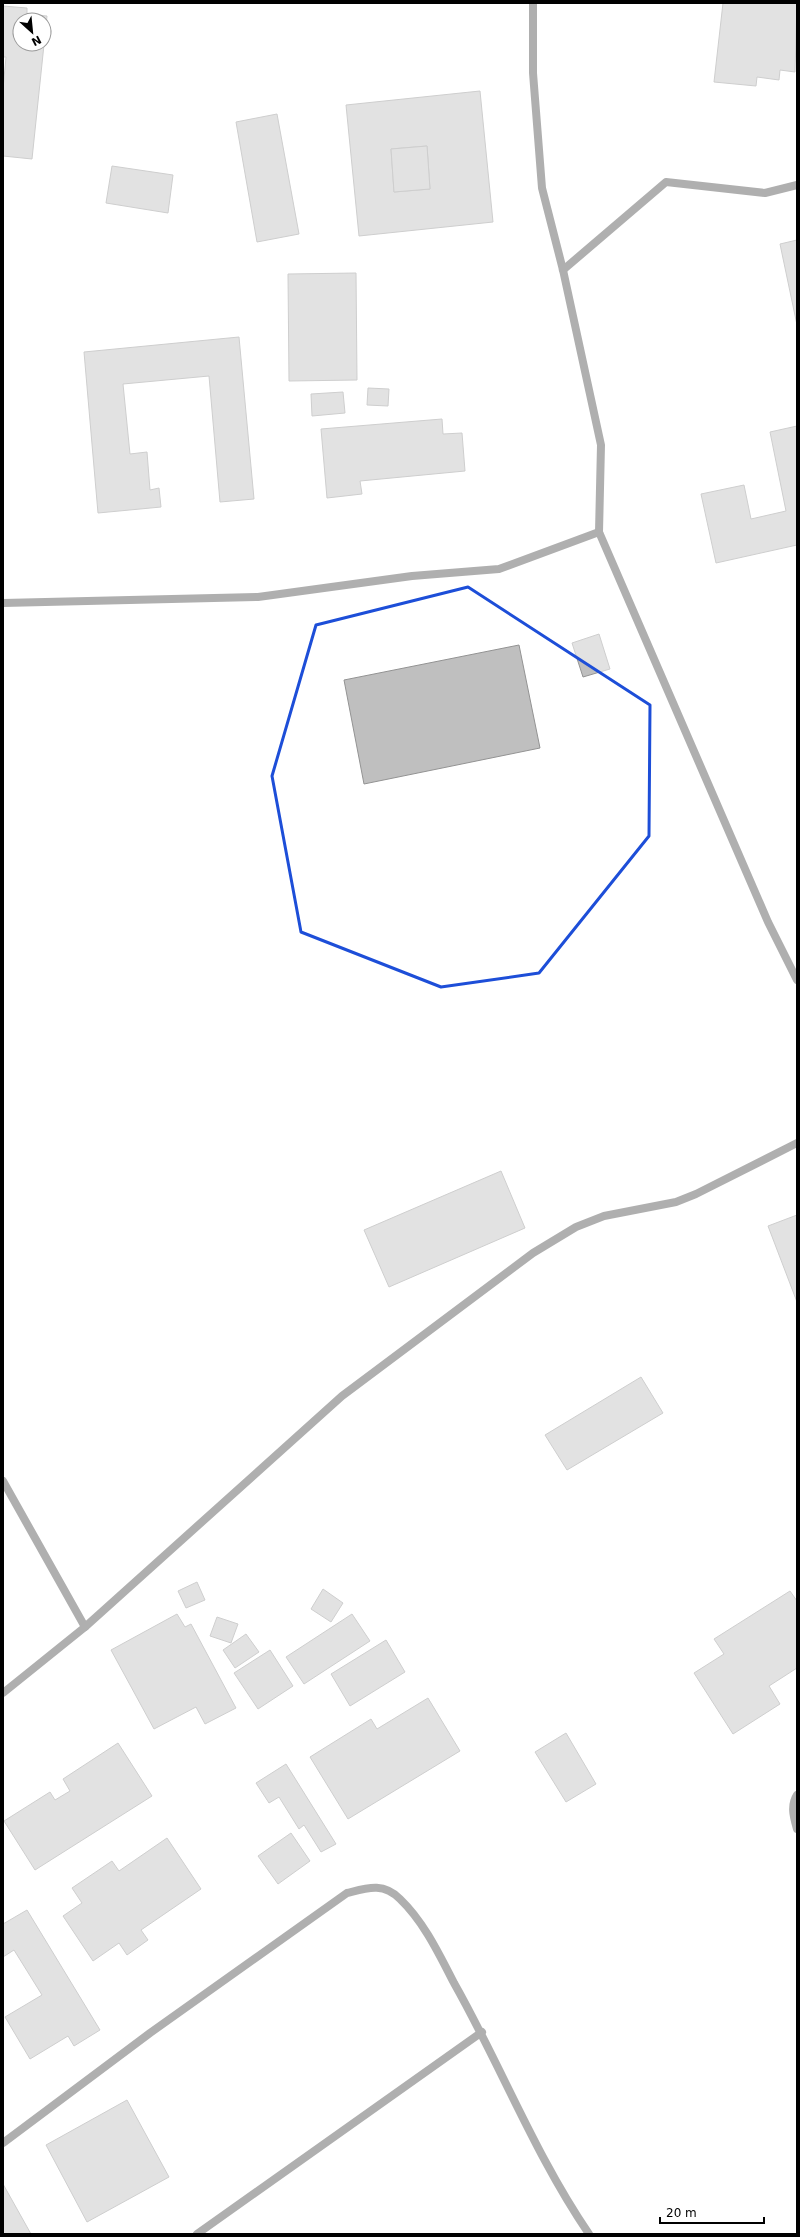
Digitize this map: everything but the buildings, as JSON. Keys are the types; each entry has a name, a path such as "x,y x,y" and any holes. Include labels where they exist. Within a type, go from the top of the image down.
{"street":[{"path":"533,3 533,73 542,188 563,270 601,445 599,532 768,922 797,980"},
{"path":"563,270 666,182 765,193 797,186"},
{"path":"3,603 258,597 412,576 499,569 599,532"},
{"path":"3,1693 85,1628 342,1396 533,1253 576,1227 604,1216 676,1202 696,1194 797,1143"},
{"path":"3,1481 85,1628"},
{"path":"797,1795 794,1800 793,1816 797,1829"},
{"path":"3,2143 150,2033 347,1893 373,1886 400,1898 423,1927 482,2032 545,2164 589,2234"},
{"path":"197,2234 482,2032"}],"highlighted area":[{"path":"468,587 650,705 649,836 539,973 441,987 301,932 272,776 316,625"}]}
